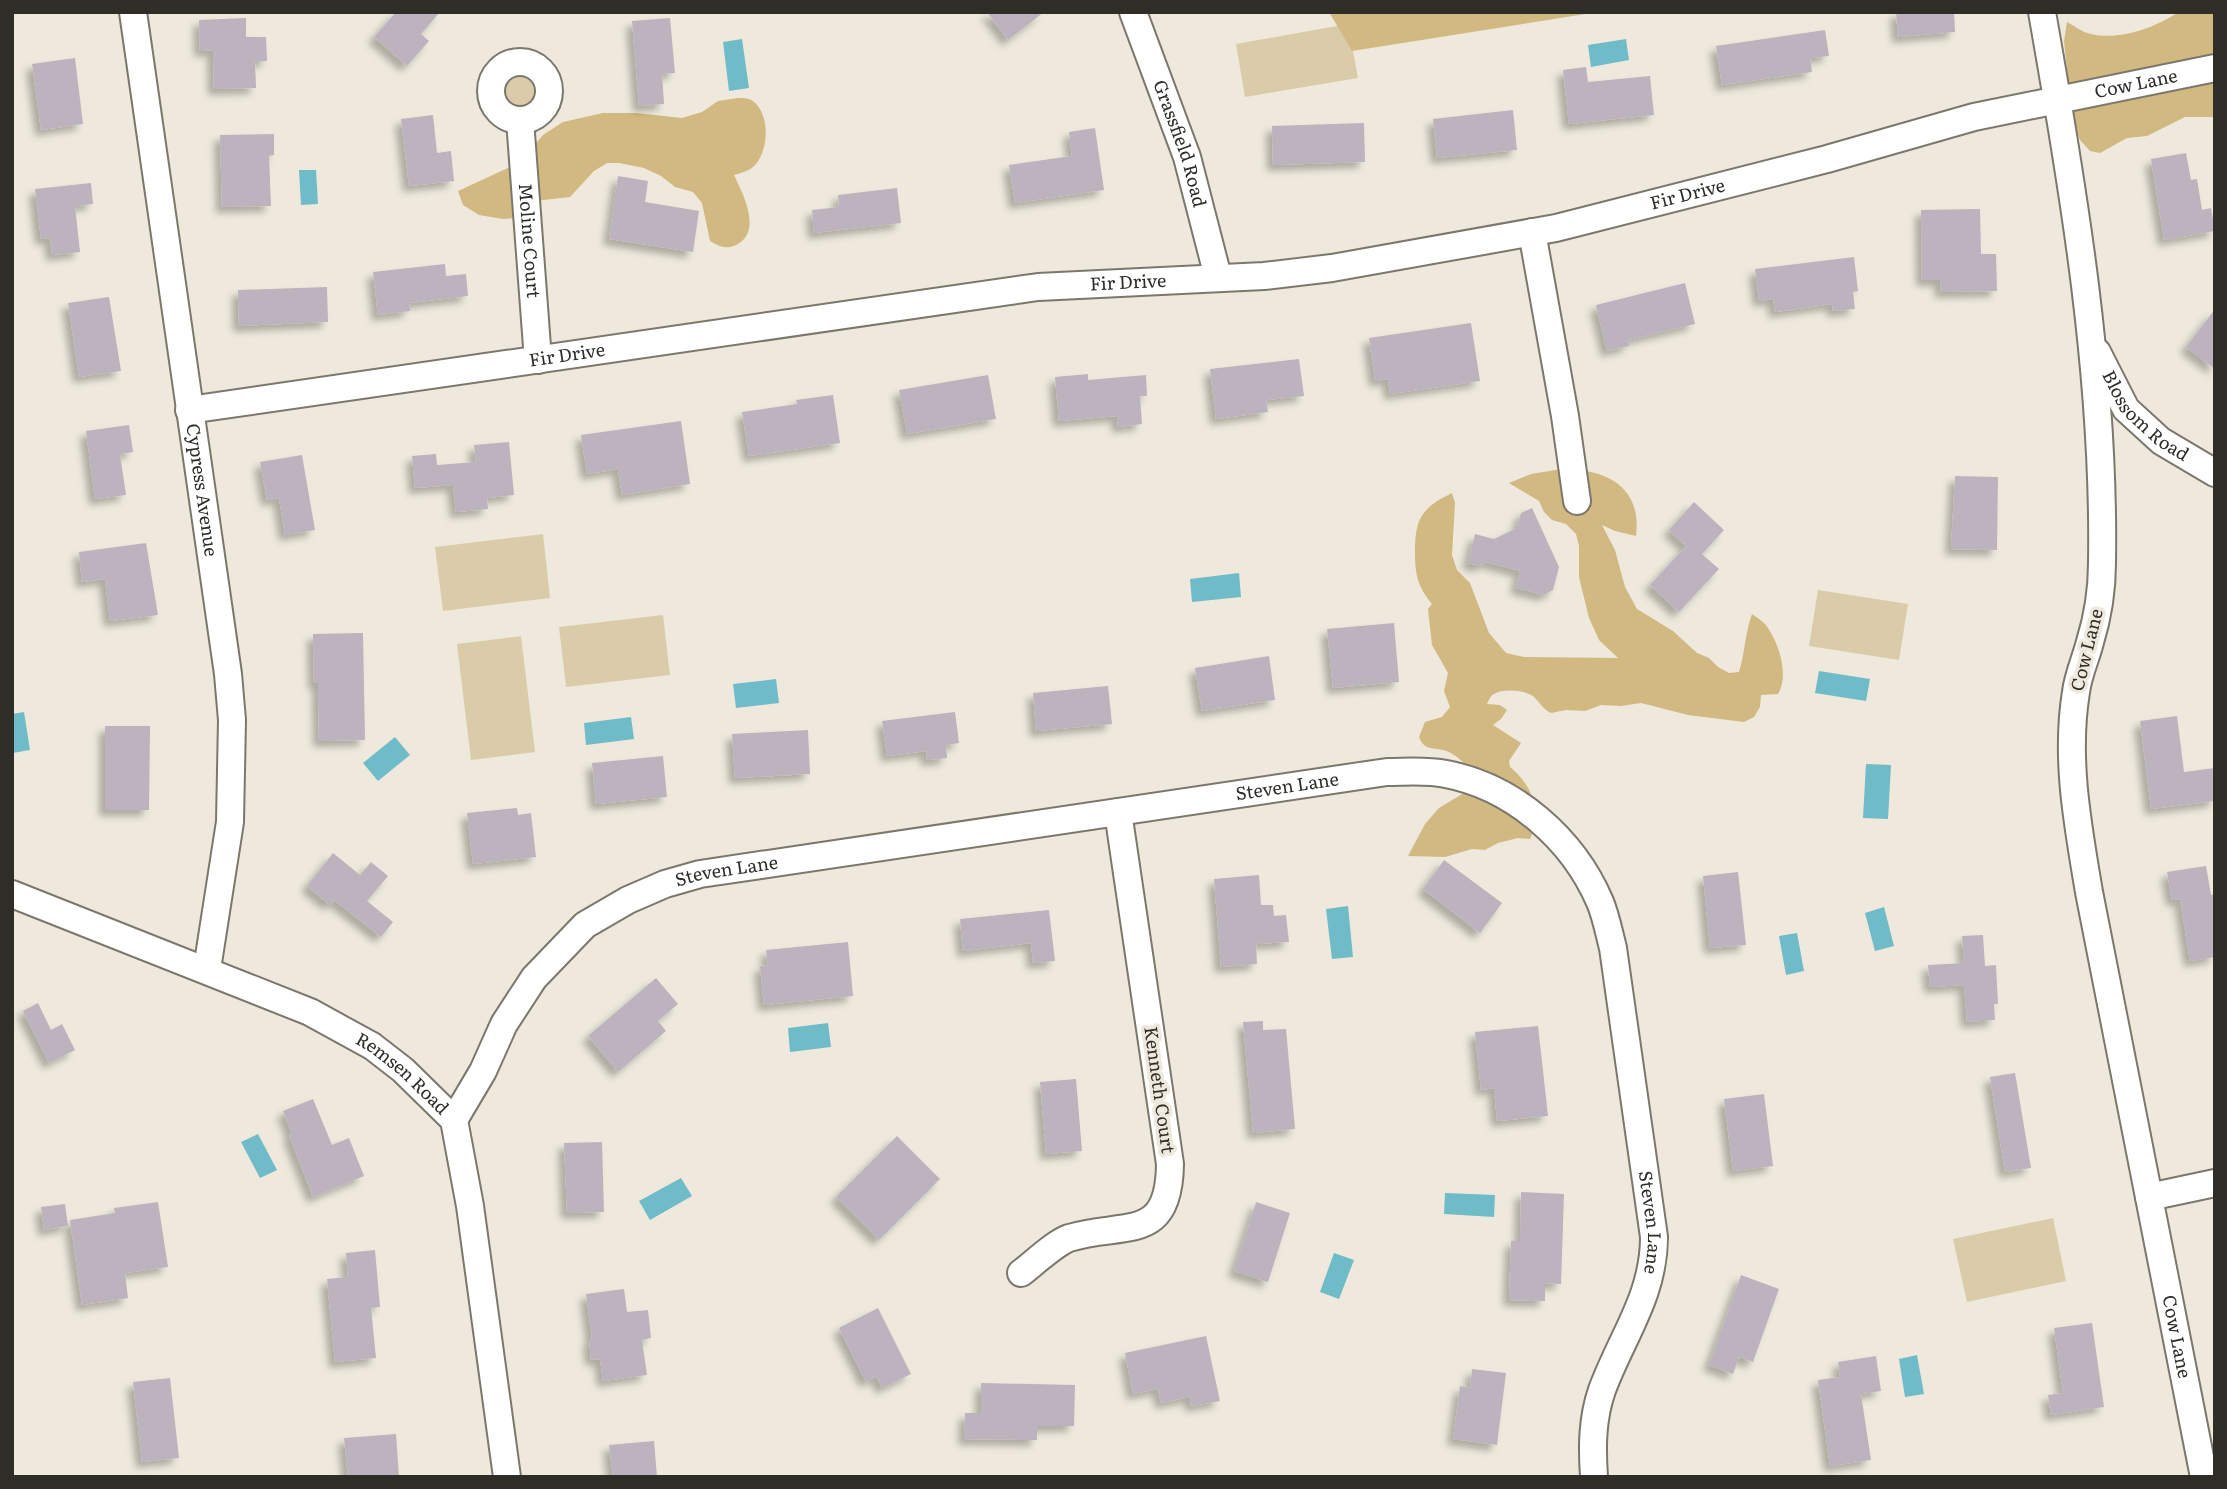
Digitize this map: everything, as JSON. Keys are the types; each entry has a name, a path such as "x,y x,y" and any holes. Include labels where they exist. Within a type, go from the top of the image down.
{"street":[{"name":"Cypress Avenue","path":"132,12 228,674 232,720 230,822 207,969"},
{"name":"Grassfield Road","path":"1133,12 1187,157 1218,277"},
{"name":"Cow Lane","path":"2042,12 2093,344 2102,564 2100,602 2076,691 2072,741 2074,801 2089,892 2204,1477"},
{"name":"Cow Lane","path":"2057,99 2215,68"},
{"name":"Fir Drive","path":"190,410 1038,287 1264,276 1332,268 1532,232 1827,159 1974,117 2057,99"},
{"name":"Moline Court","path":"520,120 538,360"},
{"path":"1532,232 1566,416 1577,501"},
{"name":"Blossom Road","path":"2093,344 2126,409 2161,441 2215,472"},
{"name":"Steven Lane","path":"454,1120 483,1072 504,1024 534,978 585,925 628,900 665,884 700,874 1387,772 1425,771 1448,774 1486,787 1517,803 1540,820 1576,858 1601,903 1613,948 1654,1237 1654,1261 1648,1287 1602,1391 1594,1422 1594,1477"},
{"name":"Kenneth Court","path":"1021,1273 1066,1239 1140,1225 1156,1215 1167,1199 1170,1188 1170,1164 1118,813"},
{"name":"Remsen Road","path":"12,894 310,1012 372,1046 402,1070 454,1120 470,1206 507,1477"},
{"path":"2148,1197 2215,1183"}],"shaded area":[{"path":"1329,12 1598,12 1352,51"},
{"path":"2179,12 2215,12 2215,117 2185,117 2147,136 2127,138 2100,153 2090,151 2080,140 2072,119 2064,41 2067,22 2087,33 2123,35 2147,28"},
{"path":"1348,24 1358,78 1245,97 1236,44"},
{"path":"520,68 537,74 543,91 537,108 520,114 503,108 497,91 503,74"},
{"path":"738,98 751,100 759,108 766,133 760,159 748,170 734,175 746,202 750,222 744,239 736,245 723,247 710,241 702,203 693,192 675,187 644,168 619,163 607,163 594,171 570,197 535,201 516,218 479,215 463,205 458,191 510,167 543,135 563,122 603,113 682,118 702,112 718,101"},
{"path":"1562,469 1593,472 1606,477 1627,493 1633,504 1636,536 1602,525 1615,550 1625,587 1637,609 1673,631 1697,653 1709,658 1729,673 1739,672 1752,614 1765,624 1778,648 1783,677 1778,694 1761,695 1760,707 1754,717 1744,722 1688,715 1641,703 1601,705 1585,711 1566,710 1551,713 1526,693 1509,690 1498,692 1487,704 1500,705 1507,710 1493,725 1521,743 1509,761 1510,767 1524,782 1533,800 1535,819 1530,839 1518,838 1498,843 1485,850 1472,849 1445,857 1408,856 1425,824 1439,808 1464,793 1477,775 1453,754 1424,745 1419,737 1425,722 1442,717 1450,707 1444,691 1448,673 1432,645 1428,609 1432,604 1420,586 1416,568 1416,531 1422,516 1433,504 1452,493 1455,503 1452,555 1457,570 1470,583 1489,633 1506,653 1524,657 1618,658 1599,640 1589,618 1579,577 1579,546 1576,534 1566,524 1552,520 1539,501 1509,483 1531,474"},
{"path":"543,534 550,598 443,611 435,547"},
{"path":"1818,590 1908,604 1899,660 1809,646"},
{"path":"663,615 670,675 566,687 559,627"},
{"path":"521,636 535,752 471,760 457,644"},
{"path":"2053,1218 2066,1281 1967,1302 1953,1239"}],"water":[{"path":"742,39 749,88 729,91 723,42"},
{"path":"1626,39 1629,60 1591,67 1588,45"},
{"path":"299,170 316,170 318,204 301,205"},
{"path":"1239,573 1241,597 1192,602 1190,579"},
{"path":"1819,671 1870,679 1866,701 1815,693"},
{"path":"776,679 779,703 736,708 733,684"},
{"path":"24,712 30,750 13,753 12,714"},
{"path":"631,717 634,739 586,745 584,723"},
{"path":"395,737 410,755 378,781 363,763"},
{"path":"1866,764 1891,765 1888,819 1863,818"},
{"path":"1348,906 1353,957 1332,959 1326,909"},
{"path":"1884,907 1894,946 1875,951 1865,913"},
{"path":"1797,933 1804,971 1786,975 1779,936"},
{"path":"828,1023 831,1047 790,1052 788,1028"},
{"path":"258,1134 277,1170 260,1178 241,1142"},
{"path":"681,1178 692,1196 650,1220 639,1201"},
{"path":"1445,1193 1495,1195 1494,1217 1444,1214"},
{"path":"1334,1253 1354,1260 1339,1299 1320,1292"},
{"path":"1917,1355 1924,1394 1905,1397 1899,1359"}],"building":[{"path":"396,12 440,12 421,34 429,41 407,66 374,37"},
{"path":"987,12 1044,12 1008,40"},
{"path":"1896,12 1954,12 1955,32 1898,37"},
{"path":"246,18 246,37 266,37 267,61 255,62 256,88 214,89 213,50 200,51 199,20"},
{"path":"670,18 675,73 662,74 664,104 639,106 632,21"},
{"path":"1825,30 1829,56 1810,58 1812,72 1722,85 1716,46"},
{"path":"75,58 83,124 41,130 32,64"},
{"path":"1586,67 1588,82 1650,76 1654,115 1569,124 1563,70"},
{"path":"1513,110 1517,150 1437,158 1433,119"},
{"path":"433,115 437,153 451,151 454,181 409,186 401,119"},
{"path":"1364,123 1365,162 1273,165 1272,126"},
{"path":"1095,128 1104,190 1015,203 1009,165 1072,156 1069,132"},
{"path":"274,134 274,155 269,156 271,206 222,207 220,135"},
{"path":"2186,153 2191,180 2197,179 2202,210 2211,208 2215,231 2164,240 2151,159"},
{"path":"618,176 648,181 645,202 699,211 693,252 609,239"},
{"path":"91,183 93,204 75,206 80,252 52,255 50,238 41,239 35,189"},
{"path":"897,188 901,223 814,233 812,210 839,207 838,195"},
{"path":"1980,209 1981,254 1996,254 1997,291 1941,292 1940,280 1922,280 1921,210"},
{"path":"1854,257 1858,291 1853,292 1855,309 1833,311 1832,304 1775,312 1773,299 1759,301 1755,269"},
{"path":"445,264 446,276 466,274 468,296 409,303 410,311 378,315 373,272"},
{"path":"1685,283 1695,324 1628,340 1629,346 1607,351 1596,305"},
{"path":"327,287 328,322 239,326 238,290"},
{"path":"109,297 121,371 79,377 68,303"},
{"path":"2215,309 2215,369 2186,347"},
{"path":"1471,323 1480,381 1390,394 1388,379 1375,381 1369,338"},
{"path":"1299,359 1304,396 1266,400 1268,412 1216,419 1210,369"},
{"path":"1088,374 1088,380 1146,375 1147,396 1140,396 1142,424 1118,427 1117,416 1059,421 1055,377"},
{"path":"988,375 996,419 907,434 899,390"},
{"path":"833,395 840,443 749,456 742,412 797,404 796,400"},
{"path":"681,421 690,484 622,495 618,469 587,474 581,435"},
{"path":"129,425 133,452 120,454 126,495 95,499 86,431"},
{"path":"509,442 514,495 487,498 488,509 456,512 453,485 415,488 412,456 436,454 437,465 476,462 474,445"},
{"path":"302,455 315,530 285,535 279,498 267,500 260,462"},
{"path":"1955,476 1998,477 1997,550 1951,549"},
{"path":"1694,502 1724,530 1702,554 1719,569 1679,612 1650,585 1686,546 1669,530"},
{"path":"1532,508 1559,567 1553,590 1544,595 1516,588 1520,571 1486,562 1480,566 1468,563 1475,534 1494,539 1517,528 1521,513"},
{"path":"146,543 158,615 110,621 105,579 82,582 79,552"},
{"path":"1394,623 1399,682 1333,688 1327,629"},
{"path":"363,633 365,740 319,741 318,683 314,683 313,634"},
{"path":"1269,656 1275,700 1202,711 1195,668"},
{"path":"1108,686 1112,724 1036,731 1033,693"},
{"path":"955,712 959,743 946,745 947,758 927,760 926,751 887,756 882,721"},
{"path":"2177,716 2184,772 2215,768 2215,801 2151,809 2140,721"},
{"path":"105,726 150,726 149,810 105,810"},
{"path":"808,730 810,774 735,778 732,734"},
{"path":"663,756 667,797 596,804 592,763"},
{"path":"517,808 518,815 531,813 536,857 473,864 467,813"},
{"path":"333,853 360,875 371,862 388,876 367,901 393,922 381,937 334,900 330,905 307,886"},
{"path":"1444,860 1502,903 1480,933 1423,889"},
{"path":"2206,866 2211,895 2215,894 2215,957 2190,961 2180,899 2172,900 2167,872"},
{"path":"1738,872 1746,945 1710,948 1703,876"},
{"path":"1259,875 1261,905 1273,905 1274,916 1286,915 1289,942 1256,944 1257,964 1221,967 1214,879"},
{"path":"1049,910 1055,961 1033,963 1031,943 963,951 960,919"},
{"path":"1983,935 1985,966 1996,965 1998,1004 1994,1004 1995,1020 1967,1022 1964,985 1930,987 1928,965 1964,963 1962,936"},
{"path":"848,942 853,996 764,1005 760,966 768,965 766,950"},
{"path":"656,978 678,1004 658,1021 666,1031 618,1072 588,1036"},
{"path":"38,1003 51,1030 62,1024 75,1050 49,1063 23,1011"},
{"path":"1263,1021 1263,1030 1286,1029 1295,1129 1253,1133 1243,1022"},
{"path":"1538,1026 1548,1116 1497,1121 1494,1088 1481,1090 1475,1032"},
{"path":"2015,1073 2031,1168 2005,1172 1990,1077"},
{"path":"1076,1079 1082,1151 1046,1154 1040,1082"},
{"path":"1764,1094 1773,1166 1733,1171 1724,1099"},
{"path":"313,1099 332,1145 349,1138 364,1176 313,1197 289,1135 292,1134 283,1111"},
{"path":"897,1136 940,1179 879,1240 836,1197"},
{"path":"602,1142 604,1212 567,1213 564,1143"},
{"path":"1521,1192 1564,1194 1561,1284 1545,1283 1545,1301 1509,1300 1511,1241 1520,1241"},
{"path":"158,1202 168,1267 125,1273 128,1298 82,1305 70,1220 115,1213 114,1208"},
{"path":"1256,1202 1290,1213 1268,1282 1234,1271"},
{"path":"65,1204 68,1226 44,1230 41,1207"},
{"path":"375,1250 380,1307 371,1308 376,1358 335,1362 327,1279 348,1277 346,1253"},
{"path":"1741,1275 1779,1289 1753,1362 1739,1357 1733,1374 1709,1365"},
{"path":"624,1289 627,1312 648,1310 651,1338 642,1340 647,1375 603,1381 600,1359 591,1360 589,1339 592,1339 586,1294"},
{"path":"878,1308 911,1374 882,1388 876,1376 866,1382 839,1328"},
{"path":"2092,1323 2104,1407 2051,1415 2048,1395 2063,1393 2054,1328"},
{"path":"1206,1336 1220,1401 1191,1406 1190,1397 1161,1403 1158,1389 1133,1394 1125,1353"},
{"path":"1876,1356 1881,1391 1861,1394 1871,1460 1830,1466 1818,1380 1840,1377 1838,1362"},
{"path":"1472,1369 1506,1373 1497,1445 1453,1439 1460,1386 1470,1388"},
{"path":"170,1378 179,1458 142,1462 133,1382"},
{"path":"981,1383 1075,1385 1074,1426 1037,1426 1037,1440 964,1439 965,1413 981,1413"},
{"path":"396,1434 399,1477 348,1477 344,1438"},
{"path":"654,1441 657,1477 613,1477 609,1445"}]}
